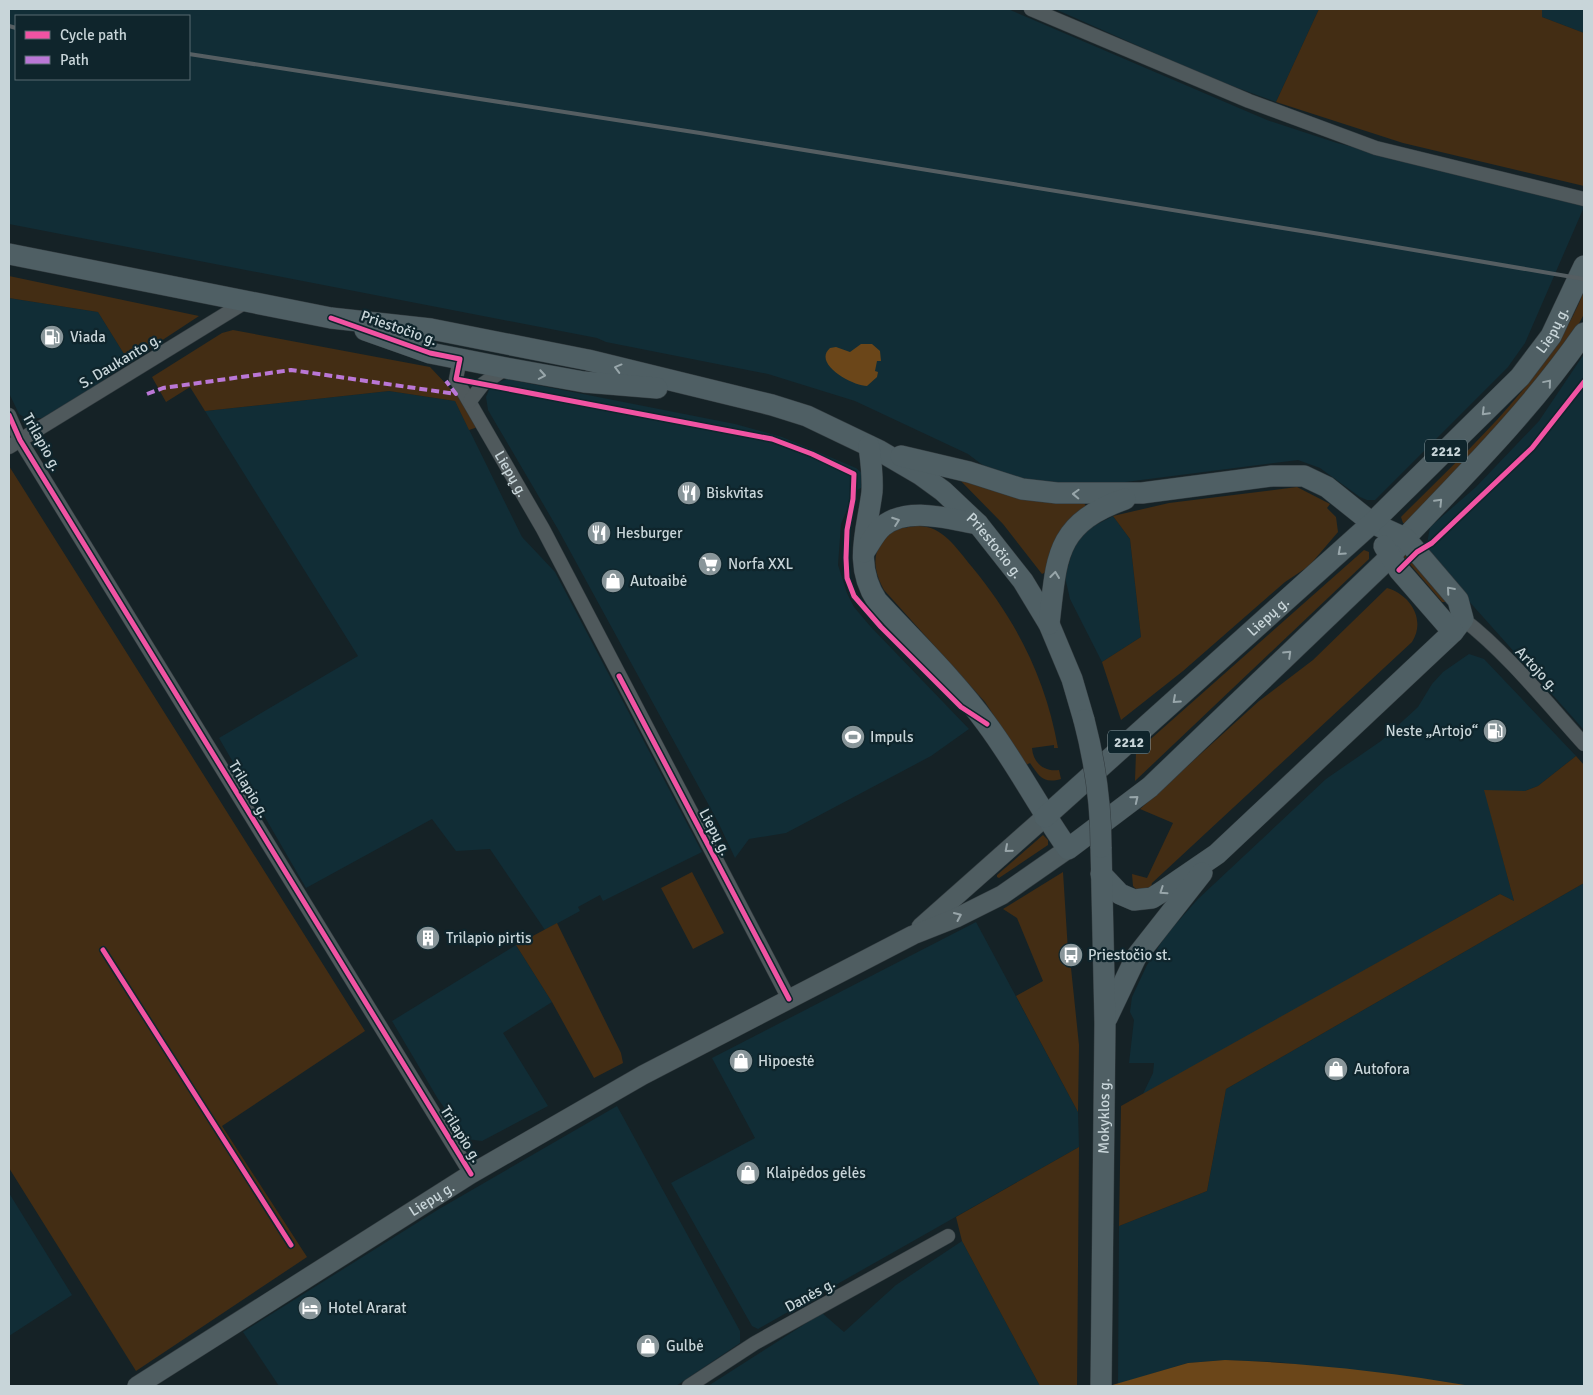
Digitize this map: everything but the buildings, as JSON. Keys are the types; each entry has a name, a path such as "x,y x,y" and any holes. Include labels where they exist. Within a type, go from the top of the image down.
{"main road":[{"name":"Priestočio g.","path":"9,254 331,318 431,329 588,360 716,393 772,405 808,416 875,448 943,491 978,524 1023,581 1049,624 1070,672 1093,756 1099,791 1101,847"},
{"name":"Liepų g.","path":"913,935 1372,523 1480,417 1531,364 1551,336 1584,266"},
{"name":"Priestočio g.","path":"331,318 430,353 506,368 584,382 716,393"},
{"name":"Liepų g.","path":"137,1386 471,1174 643,1075 913,935 956,918 1002,896 1068,849 1150,787 1390,557 1405,538 1510,427 1556,374 1584,333"},
{"path":"460,359 465,336"},
{"path":"1068,849 1045,817 987,724 956,686 877,601 868,587 864,572 863,554 875,448 968,472 1022,489 1076,494 1142,494 1292,474 1304,476 1327,487 1372,523 1405,538 1458,600 1458,625 1217,854 1136,957 1105,1023"},
{"path":"1049,624 1056,567 1061,548 1070,533 1095,511 1142,494"},
{"path":"863,554 882,527 908,516 929,516 978,524"},
{"path":"1372,523 1390,557 1458,625"},
{"name":"Mokyklos g.","path":"1101,847 1105,1023 1101,1386"},
{"path":"1102,874 1120,894 1134,900 1152,898 1217,854"}],"street":[{"path":"1031,9 1248,101 1376,148 1584,198"},
{"name":"S. Daukanto g.","path":"14,443 247,301"},
{"name":"Liepų g.","path":"460,359 456,379 544,529 789,999"},
{"path":"470,401 483,384 506,368"},
{"name":"Trilapio g.","path":"9,416 14,443 471,1174"},
{"name":"Artojo g.","path":"1458,625 1477,630 1511,664 1584,744"},
{"name":"Danės g.","path":"689,1386 755,1343 948,1236"}],"shaded area":[{"path":"9,9 1008,9 1267,120 1337,143 1584,205 1525,343 1508,367 1375,500 1367,500 1360,497 1320,468 1298,460 1102,485 1033,484 988,469 968,454 855,401 768,374 606,342 597,338 9,224"},
{"path":"1055,9 1319,9 1276,102 1213,79"},
{"path":"1319,9 1542,9 1542,17 1584,33 1584,186 1403,143 1276,102"},
{"path":"1542,9 1584,9 1584,33 1542,17"},
{"path":"9,276 199,316 129,362 98,312 9,298"},
{"path":"1584,291 1584,314 1572,337 1532,391 1408,523 1403,523 1401,517 1478,440 1528,383 1569,323"},
{"path":"9,298 98,312 129,362 85,393 42,418 26,418 19,414 9,393"},
{"path":"233,330 430,367 465,404 478,427 469,430 455,401 389,391 205,411 190,387 166,402 152,377 222,333"},
{"path":"861,344 872,344 880,351 881,361 877,361 875,371 878,372 877,377 867,386 844,378 836,373 826,361 826,354 830,348 836,347 850,352"},
{"path":"1584,354 1584,730 1441,570 1431,557 1427,544 1430,527 1476,487 1539,421"},
{"path":"507,379 735,424 782,437 856,468 863,474 865,486 855,491 841,524 838,565 847,593 854,607 870,626 969,729 931,756 786,833 749,839 735,858 718,822 559,531 488,410 486,397 491,385"},
{"path":"389,391 455,401 522,537 555,572 702,852 603,901 600,895 578,907 580,911 545,930 490,849 456,851 432,819 306,888 219,738 358,656 205,411"},
{"path":"9,466 365,1031 222,1126 307,1257 136,1371 9,1168"},
{"path":"957,477 1083,502 1086,506 1058,534 1050,552 1046,572 1042,574 1003,524"},
{"path":"1297,487 1330,504 1327,508 1336,517 1338,532 1309,566 1285,582 1183,671 1121,720 1102,662 1141,637 1130,539 1113,516 1169,503"},
{"path":"1113,516 1130,539 1141,637 1102,662 1070,599 1065,577 1075,543 1092,527"},
{"path":"904,525 905,528 917,526 936,530 951,542 988,587 1015,629 1027,651 1046,698 1058,748 1054,748 1054,745 1032,748 1033,753 1037,762 1044,768 1059,770 1061,779 1046,780 1039,775 1030,763 1026,765 985,702 884,590 876,570 877,552 886,537"},
{"path":"1364,550 1369,552 1369,559 1135,781 1136,752"},
{"path":"1407,554 1446,602 1442,602 1402,555"},
{"path":"1387,588 1403,596 1414,609 1417,625 1416,634 1412,642 1152,883 1151,887 1138,891 1133,886 1132,874 1147,878 1173,823 1140,809 1259,701 1313,660"},
{"path":"1469,654 1484,659 1576,756 1538,786 1525,791 1485,791 1514,901 1500,894 1142,1096 1153,1073 1154,1063 1129,1063 1134,1020 1130,1012 1132,997 1147,965 1166,935 1198,899 1326,779 1381,741 1418,707 1432,684 1443,672"},
{"path":"1576,756 1584,765 1584,883 1226,1089 1207,1191 1119,1226 1121,1106 1500,894 1514,901 1484,790 1525,791 1538,786"},
{"path":"1043,835 1048,840 1048,845 999,878 997,877 997,875"},
{"path":"692,872 724,933 693,949 661,888"},
{"path":"1063,872 1068,951 1066,952 1066,967 1071,968 1079,1045 1078,1112 1016,996 1043,981 1017,918 1003,909"},
{"path":"1584,883 1584,1386 1471,1386 1277,1362 1225,1360 1188,1363 1118,1384 1119,1226 1207,1191 1226,1089"},
{"path":"976,922 1078,1112 1079,1147 758,1329 752,1326 671,1183 755,1138 712,1058"},
{"path":"557,923 621,1053 623,1063 594,1078 552,1002 516,945"},
{"path":"516,945 552,1002 503,1033 548,1106 482,1141 467,1139 438,1099 392,1021"},
{"path":"617,1106 740,1331 740,1343 676,1386 279,1386 243,1332 439,1209"},
{"path":"1079,1147 1077,1386 1040,1386 962,1241 956,1217"},
{"path":"9,1193 72,1295 9,1336"},
{"path":"962,1241 1040,1386 708,1386 822,1313 844,1332 896,1285"},
{"path":"1225,1360 1287,1363 1348,1369 1410,1376 1471,1386 1109,1386 1188,1363"}],"railway":[{"path":"9,26 15,28"},
{"path":"190,54 700,133 1584,279"}],"marked path":[{"path":"147,394 163,388 291,370 456,394 446,381"}],"cycle path":[{"path":"331,318 430,353 460,359 456,379 772,439 812,454 854,474 853,499 847,530 846,558 847,578 854,596 881,627 961,707 987,724"},
{"path":"1399,570 1417,552 1432,543 1532,448 1584,382"},
{"path":"9,415 20,440 471,1174"},
{"path":"619,676 789,999"},
{"path":"103,950 291,1245"}],"place":[{"name":"Viada","path":"52,337"},
{"name":"Biskvitas","path":"689,493"},
{"name":"Hesburger","path":"599,533"},
{"name":"Norfa XXL","path":"710,564"},
{"name":"Autoaibė","path":"613,581"},
{"name":"Neste „Artojo“","path":"1495,731"},
{"name":"Impuls","path":"853,737"},
{"name":"Trilapio pirtis","path":"428,938"},
{"name":"Priestočio st.","path":"1071,955"},
{"name":"Hipoestė","path":"741,1061"},
{"name":"Autofora","path":"1336,1069"},
{"name":"Klaipėdos gėlės","path":"748,1173"},
{"name":"Hotel Ararat","path":"310,1308"},
{"name":"Gulbė","path":"648,1346"}]}
